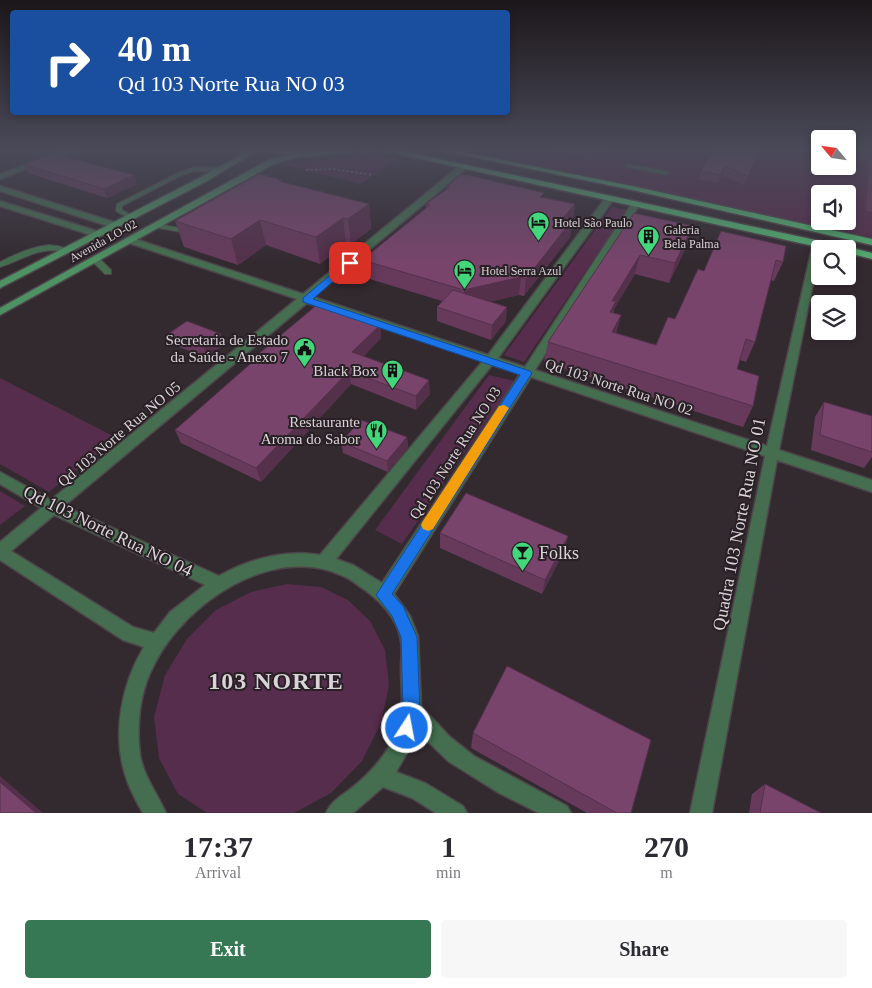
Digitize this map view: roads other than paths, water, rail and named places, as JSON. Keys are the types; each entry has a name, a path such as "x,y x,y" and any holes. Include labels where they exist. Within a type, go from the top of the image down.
{"main road":[{"path":"564,188 811,242"},
{"path":"632,188 872,242"},
{"path":"856,252 872,256"}],"street":[{"path":"0,188 114,225"},
{"name":"Avenida LO-02","path":"0,285 187,188"},
{"name":"Avenida LO-02","path":"0,312 129,240 229,188"},
{"name":"Qd 103 Norte Rua NO 05","path":"0,551 306,300 439,188"},
{"name":"Qd 103 Norte Rua NO 03","path":"325,561 490,360 610,198"},
{"path":"0,203 97,234"},
{"name":"Qd 103 Norte Rua NO 03","path":"384,595 636,204"},
{"name":"Qd 103 Norte Rua NO 02","path":"129,240 872,486"},
{"name":"Quadra 103 Norte Rua NO 01","path":"700,813 772,452 811,276"},
{"name":"Qd 103 Norte Rua NO 04","path":"0,477 52,508 218,583"},
{"path":"0,551 128,634 157,642"},
{"path":"155,813 134,773 128,728 137,683 157,642 184,609 218,583 258,565 299,559 325,561 361,575 384,595 398,611 409,637 412,710 400,744 381,776 337,813"},
{"path":"412,710 440,742 455,754 478,769 560,813"},
{"path":"381,776 418,790 456,813"}],"lane":[{"path":"131,217 119,212 119,205 153,188"},
{"path":"155,226 181,230"},
{"path":"0,265 34,249 54,246 67,250"},
{"path":"95,259 108,272"}],"place":[{"name":"Hotel São Paulo","path":"538,242"},
{"name":"Galeria Bela Palma","path":"648,256"},
{"name":"Hotel Serra Azul","path":"465,290"},
{"name":"Secretaria de Estado da Saúde - Anexo 7","path":"304,368"},
{"name":"Black Box","path":"393,390"},
{"name":"Restaurante Aroma do Sabor","path":"376,450"},
{"name":"Folks","path":"523,572"}],"district":[{"name":"103 NORTE","path":"276,681"}]}
